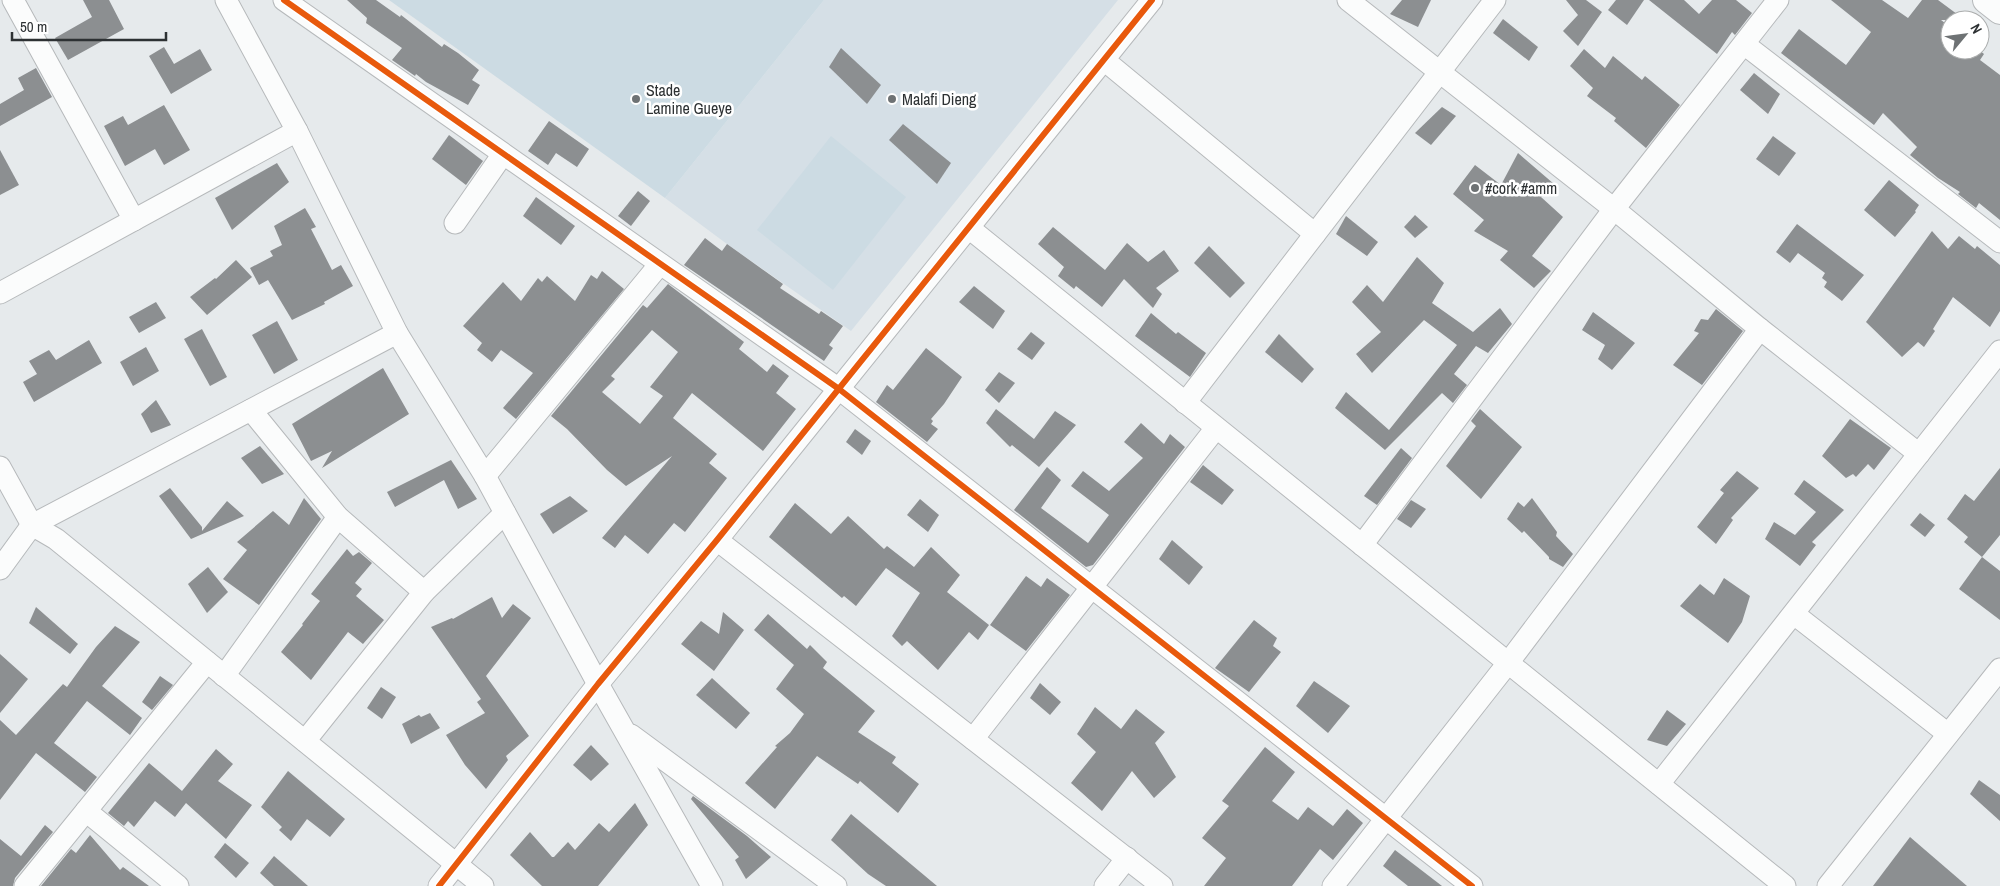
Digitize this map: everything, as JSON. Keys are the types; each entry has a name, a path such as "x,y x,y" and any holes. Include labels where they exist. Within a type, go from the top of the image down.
{"street":[{"path":"13,0 134,220"},
{"path":"226,0 297,131 397,333 485,476 598,684 712,886"},
{"path":"284,0 839,390 1472,886"},
{"path":"439,886 598,684 839,390 1152,0"},
{"path":"1348,0 1614,209 1760,329 1919,454"},
{"path":"1185,402 1495,0"},
{"path":"1362,545 1614,209 1778,0"},
{"path":"1986,0 2000,11"},
{"path":"1744,44 2000,242"},
{"path":"1104,60 1315,234"},
{"path":"0,293 297,131"},
{"path":"454,223 503,154"},
{"path":"969,228 1785,886"},
{"path":"485,476 660,264"},
{"path":"1333,886 1508,663 1760,329"},
{"path":"0,569 32,525 397,333"},
{"path":"1659,784 2000,351"},
{"path":"251,410 338,517 424,592"},
{"path":"973,739 1216,428"},
{"path":"0,467 32,525 56,539 482,886"},
{"path":"305,742 424,592 505,513"},
{"path":"224,676 338,517"},
{"path":"717,540 1162,886"},
{"path":"1794,614 1948,734"},
{"path":"25,886 207,662"},
{"path":"1828,886 2000,670"},
{"path":"625,730 836,886"},
{"path":"86,811 178,886"},
{"path":"1104,886 1127,858"}],"shaded area":[{"name":"Stade Lamine Gueye","path":"389,0 824,0 665,198"},
{"name":"Malafi Dieng","path":"824,0 1118,0 851,331 665,198"},
{"path":"831,136 906,197 833,290 757,230"}],"building":[{"path":"83,0 109,0 124,29 68,60 55,38 92,17"},
{"path":"347,0 376,0 400,17 401,15 442,47 444,44 458,53 479,70 472,80 480,85 468,105 426,82 416,74 415,76 392,60 402,48 366,23 367,18"},
{"path":"1402,0 1431,0 1418,27 1390,14"},
{"path":"1566,0 1586,0 1602,12 1578,46 1563,31 1578,15"},
{"path":"1616,0 1644,0 1627,25 1608,10"},
{"path":"1649,0 1684,0 1699,14 1712,0 1736,0 1752,13 1735,35 1732,32 1717,54"},
{"path":"1831,0 1882,0 1908,18 1922,0 1938,0 1952,10 1940,10 1940,60 1980,60 2000,75 2000,220 1979,203 1976,208 1958,194 1960,192 1938,178 1910,155 1917,147 1883,113 1874,125 1781,53 1799,29 1846,65 1871,32"},
{"path":"1503,19 1538,47 1529,61 1493,33"},
{"path":"164,47 174,64 200,49 212,70 171,94 149,56"},
{"path":"841,48 881,85 867,104 829,67"},
{"path":"1584,49 1605,68 1613,56 1642,80 1645,76 1680,105 1646,148 1614,121 1616,118 1587,96 1593,88 1570,66"},
{"path":"36,68 52,97 0,126 0,104 24,90 18,78"},
{"path":"1754,73 1780,94 1768,114 1740,90"},
{"path":"164,105 190,150 164,165 155,149 125,166 104,126 123,116 128,125"},
{"path":"1442,107 1456,116 1431,145 1415,133"},
{"path":"549,121 589,149 577,167 556,153 548,165 528,151"},
{"path":"903,124 951,163 937,184 889,140"},
{"path":"449,135 483,161 466,185 432,159"},
{"path":"1773,136 1796,153 1779,176 1756,159"},
{"path":"0,150 19,185 0,195"},
{"path":"1518,153 1554,184 1541,197 1563,217 1532,256 1551,271 1534,288 1500,260 1508,251 1474,231 1484,220 1453,194 1475,165 1501,185"},
{"path":"277,163 289,182 232,230 215,198"},
{"path":"1889,180 1919,205 1916,212 1895,237 1864,210"},
{"path":"638,191 650,201 631,226 618,216"},
{"path":"536,197 575,226 561,245 523,216"},
{"path":"305,208 316,227 311,229 332,270 341,265 353,286 324,302 325,304 292,320 268,280 259,285 250,268 273,256 270,251 282,245 274,226"},
{"path":"1415,215 1428,227 1415,238 1404,227"},
{"path":"1346,216 1378,242 1367,256 1336,234"},
{"path":"1797,224 1864,275 1842,301 1824,287 1827,282 1822,278 1825,273 1798,253 1790,263 1776,252"},
{"path":"1053,227 1105,270 1127,243 1148,262 1164,250 1179,271 1156,288 1162,294 1153,308 1124,279 1102,307 1076,286 1074,289 1058,276 1064,267 1038,244"},
{"path":"1932,231 1948,249 1959,236 1975,249 1977,246 2000,265 2000,311 1990,327 1953,297 1924,347 1918,342 1902,357 1866,322"},
{"path":"705,238 722,251 727,244 783,284 780,288 819,314 821,311 843,326 829,345 833,348 824,361 684,265"},
{"path":"1209,246 1245,283 1230,298 1194,263"},
{"path":"1417,257 1444,283 1432,303 1473,332 1500,308 1512,324 1488,353 1476,346 1454,374 1467,385 1453,403 1442,393 1385,450 1335,408 1346,392 1389,430 1457,345 1424,320 1372,373 1356,354 1381,332 1352,302 1367,285 1383,302"},
{"path":"236,260 252,277 207,315 190,297 216,279"},
{"path":"602,271 624,289 516,419 503,408 533,373 501,350 492,362 477,350 482,343 463,326 503,282 521,301 538,278 542,282 547,276 575,301 591,275 597,279"},
{"path":"668,284 744,342 739,349 767,372 773,364 789,376 776,393 796,409 763,451 692,393 673,418 717,454 709,463 727,478 685,532 674,523 648,554 625,535 615,548 602,538 672,456 626,486 551,416 643,305 647,308","holes":["652,330 678,352 650,387 663,396 640,424 602,392 615,379 611,376"]},
{"path":"974,286 1005,311 993,329 959,302"},
{"path":"156,302 166,318 139,333 129,317"},
{"path":"1716,309 1743,331 1702,385 1673,365 1699,333 1694,331 1701,319 1708,320"},
{"path":"1593,312 1635,343 1612,370 1598,359 1605,345 1582,330"},
{"path":"1151,313 1176,334 1178,332 1206,353 1190,377 1135,336"},
{"path":"277,321 298,360 274,374 252,335"},
{"path":"202,329 227,377 210,386 184,339"},
{"path":"1031,332 1045,343 1032,360 1017,349"},
{"path":"1279,334 1314,369 1302,383 1265,352"},
{"path":"89,340 102,363 34,402 23,382 37,374 29,361 49,350 56,360"},
{"path":"146,347 159,371 133,386 120,362"},
{"path":"926,348 962,377 944,404 931,419 933,421 931,424 938,429 927,442 876,402 887,385 893,390"},
{"path":"383,368 409,414 322,468 332,451 311,461 292,424"},
{"path":"999,372 1015,383 999,403 985,390"},
{"path":"156,400 171,425 151,433 141,414"},
{"path":"996,409 1034,439 1055,411 1076,425 1039,467 1012,445 1010,447 986,423"},
{"path":"1480,409 1522,447 1481,499 1446,466 1476,426 1471,421"},
{"path":"1850,419 1891,448 1874,470 1868,464 1856,477 1853,474 1846,478 1822,456"},
{"path":"1141,423 1164,444 1170,434 1185,447 1093,565 1086,567 1014,510 1047,467 1061,480 1041,508 1088,543 1109,515 1071,486 1083,471 1109,491 1143,458 1124,442"},
{"path":"855,429 871,441 862,455 846,442"},
{"path":"260,446 284,474 262,484 241,458"},
{"path":"1401,448 1412,458 1377,505 1364,496"},
{"path":"451,460 477,499 458,509 444,480 395,507 387,492"},
{"path":"1203,465 1234,490 1222,505 1190,482"},
{"path":"2000,468 2000,535 1982,557 1964,542 1968,537 1947,519 1965,494 1974,501"},
{"path":"1737,471 1759,488 1731,518 1733,520 1716,544 1697,527 1724,493 1720,490"},
{"path":"1804,480 1844,510 1812,542 1816,545 1800,566 1765,539 1774,522 1795,535 1816,512 1794,494"},
{"path":"170,488 202,527 202,531 227,501 244,516 191,539 159,496"},
{"path":"570,496 588,511 553,534 540,514"},
{"path":"304,498 321,519 259,605 223,579 247,550 237,542 273,511 289,525"},
{"path":"1532,498 1557,532 1556,536 1573,554 1563,567 1549,559 1524,531 1522,533 1507,519 1518,502 1524,507"},
{"path":"920,499 939,515 928,532 907,515"},
{"path":"1411,500 1426,509 1411,528 1397,519"},
{"path":"795,503 831,534 848,516 884,549 887,546 914,567 931,547 960,575 947,592 989,625 978,640 969,632 938,670 907,641 902,646 892,636 920,593 886,568 856,606 844,596 842,598 769,537"},
{"path":"1920,513 1935,525 1925,537 1910,525"},
{"path":"1172,540 1203,567 1189,585 1159,559"},
{"path":"347,549 353,556 359,552 372,563 355,583 362,589 356,596 384,620 363,644 348,632 311,680 281,652 320,601 311,594"},
{"path":"1982,557 2000,571 2000,620 1959,589"},
{"path":"208,567 228,592 207,613 188,584"},
{"path":"1026,576 1041,587 1047,578 1070,595 1026,651 990,625"},
{"path":"1724,578 1750,596 1742,622 1728,643 1680,606 1700,584 1714,595"},
{"path":"492,597 502,618 513,604 531,618 486,676 529,736 506,756 508,760 486,789 465,765 446,735 485,713 477,702 481,699 431,627 453,619"},
{"path":"36,607 78,644 70,654 29,623"},
{"path":"723,612 744,630 714,671 681,644 701,621 719,634"},
{"path":"768,614 807,649 810,645 827,662 823,668 875,711 858,732 896,757 892,763 919,784 898,813 860,781 858,784 817,756 775,809 745,783 777,747 775,746 790,733 804,714 776,689 794,665 754,630"},
{"path":"1254,620 1277,638 1273,646 1281,652 1249,692 1215,668"},
{"path":"115,626 140,642 102,686 142,718 130,735 87,701 54,743 97,777 85,792 36,753 0,800 0,720 16,735 63,684 67,687 96,647"},
{"path":"0,654 28,679 0,713"},
{"path":"160,676 173,685 152,710 142,702"},
{"path":"712,678 750,713 736,729 696,695"},
{"path":"1314,681 1350,706 1328,733 1296,706"},
{"path":"1040,683 1061,702 1050,715 1030,698"},
{"path":"381,687 396,697 382,719 367,708"},
{"path":"1095,707 1121,729 1136,709 1165,732 1155,743 1176,777 1154,798 1132,771 1102,811 1071,783 1096,752 1077,734"},
{"path":"1667,710 1686,724 1667,746 1647,740"},
{"path":"430,713 440,728 411,744 402,724 419,715 421,717"},
{"path":"591,745 609,764 591,781 573,765"},
{"path":"1265,747 1295,772 1272,801 1298,820 1308,807 1333,826 1347,809 1363,823 1333,860 1320,849 1292,886 1204,886 1226,858 1202,838 1229,806 1222,801"},
{"path":"216,749 233,764 218,781 252,805 226,839 186,803 175,817 155,801 134,827 128,821 124,826 108,813 149,763 182,791"},
{"path":"288,771 345,819 330,837 307,819 291,841 279,830 282,827 261,807"},
{"path":"1979,780 2000,795 2000,821 1970,794"},
{"path":"693,796 747,836 771,857 746,879 735,860 739,857 691,799"},
{"path":"635,803 648,825 598,886 542,886 510,855 530,832 552,857 568,842 575,850 599,823 609,832"},
{"path":"851,814 937,886 886,886 868,874 831,840"},
{"path":"45,825 53,832 15,878 13,886 0,886 0,839 21,856"},
{"path":"90,835 120,870 123,867 149,886 41,886 71,849 76,853"},
{"path":"1910,837 1967,886 1873,886"},
{"path":"225,843 249,863 236,878 214,857"},
{"path":"1395,850 1442,886 1408,886 1383,866"},
{"path":"274,856 308,886 274,886 260,873"}],"cycle path":[{"path":"284,0 839,389 1472,886"},
{"path":"439,886 598,684 717,540 1152,0"}],"place":[{"name":"Stade Lamine Gueye","path":"636,99"},
{"name":"Malafi Dieng","path":"892,99"},
{"name":"#cork #amm","path":"1475,188"}]}
